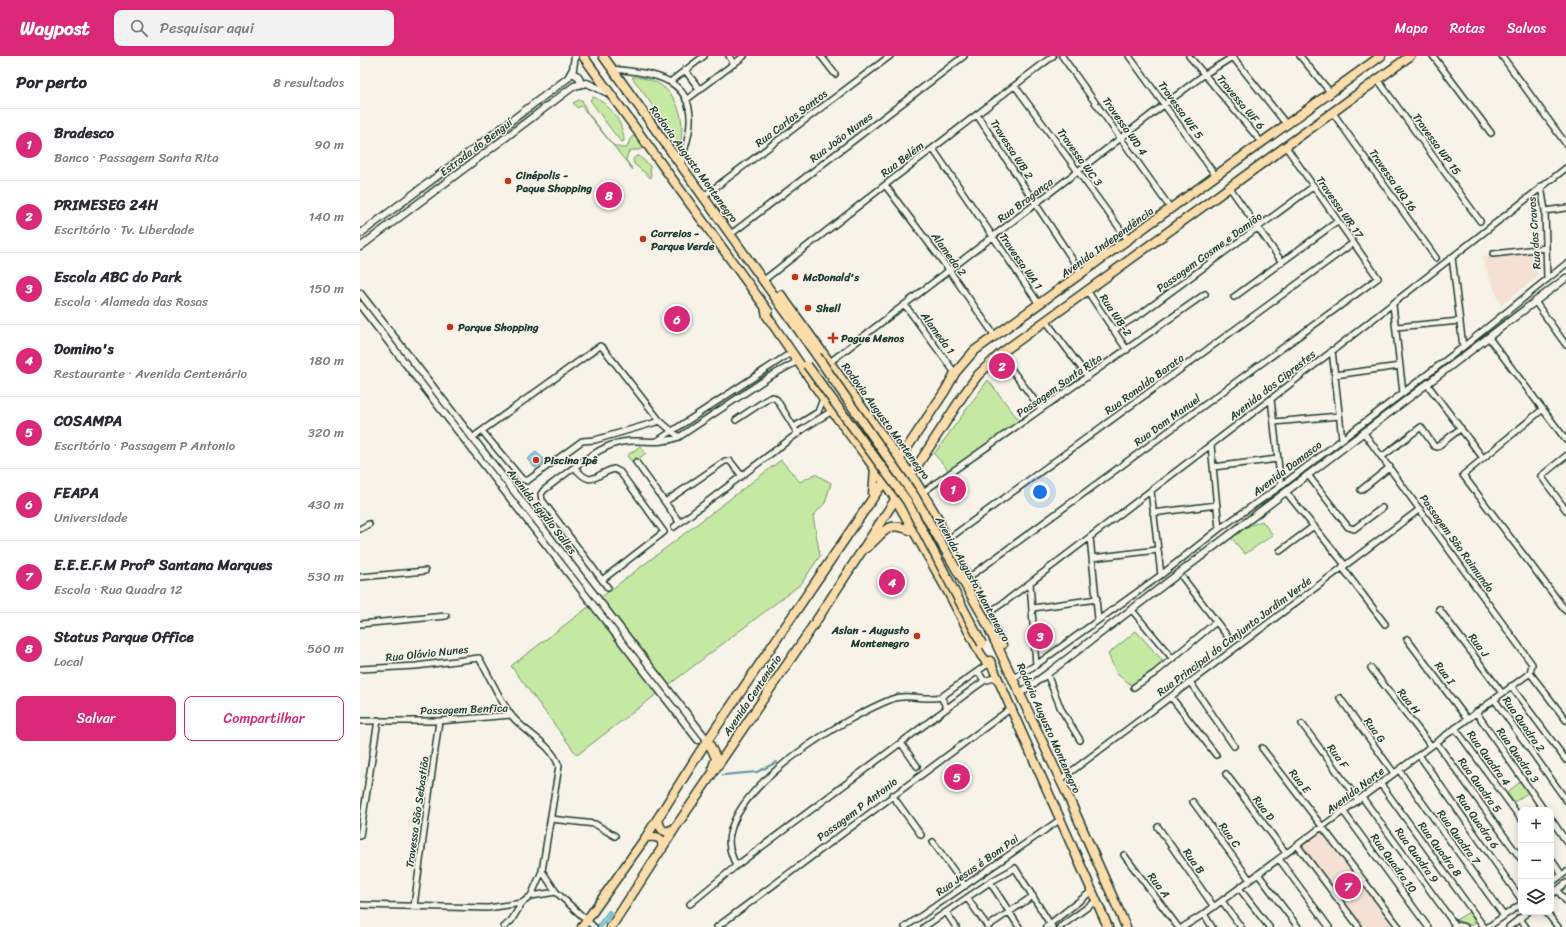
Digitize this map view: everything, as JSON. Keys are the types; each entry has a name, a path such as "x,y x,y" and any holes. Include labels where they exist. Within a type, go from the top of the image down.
{"main road":[{"path":"583,56 765,307 767,316 823,399 875,468 895,498 981,655 990,664 997,677 1108,927"},
{"name":"Rodovia Augusto Montenegro","path":"603,56 765,282 772,283 924,492 940,520 942,532 968,578 1008,656 1008,669 1126,927"},
{"path":"912,475 978,374 1000,354 1088,292 1410,56"},
{"name":"Avenida Independência","path":"883,481 945,391 955,373 974,351 1129,241 1331,93 1376,58"},
{"name":"Avenida Augusto Montenegro","path":"765,282 915,497 983,616 1008,669"},
{"name":"Avenida Augusto Montenegro","path":"765,307 907,501 982,644 990,664"},
{"path":"868,459 876,465 881,465 888,460 890,452 884,438"},
{"path":"872,497 875,468"},
{"name":"Avenida Centenário","path":"611,927 675,828 807,635 895,498 912,475"},
{"name":"Avenida Centenário","path":"589,925 701,750 883,481"},
{"path":"913,529 902,499 904,495 911,490 919,492 942,532"},
{"path":"859,554 887,528 897,526 913,529"},
{"path":"698,740 701,750"},
{"path":"705,784 716,763 716,758 708,741"},
{"path":"658,819 659,826 665,832 675,828"},
{"path":"646,837 657,837 661,839 663,843 662,850"}],"street":[{"path":"575,56 572,73 578,76 581,83 592,85 610,94"},
{"path":"670,82 704,56"},
{"path":"729,56 734,64"},
{"path":"686,100 744,56"},
{"path":"821,56 835,74"},
{"name":"Rua Carlos Santos","path":"704,196 890,56"},
{"name":"Rua João Nunes","path":"731,234 964,56"},
{"name":"Rua Belém","path":"765,282 885,185 933,150 1053,56"},
{"name":"Travessa WD 4","path":"1062,56 1122,138 1171,209"},
{"name":"Travessa WE 5","path":"1129,56 1216,176"},
{"name":"Travessa WF 6","path":"1189,56 1262,143"},
{"path":"1233,56 1287,125"},
{"name":"Rua Bragança","path":"830,362 992,237 1036,205 1165,104 1205,74 1233,56"},
{"path":"1300,56 1331,93"},
{"path":"1432,56 1491,133"},
{"path":"1502,56 1566,144"},
{"path":"612,68 648,72 670,82 681,91 686,100 690,118 689,132 681,164"},
{"path":"685,70 700,90"},
{"name":"Estrada do Benguí","path":"360,234 568,78 572,73"},
{"name":"Travessa WP 15","path":"1378,80 1480,221"},
{"name":"Estrada do Benguí","path":"360,247 565,92 581,83"},
{"name":"Travessa WC 3","path":"1015,86 1129,241"},
{"name":"Travessa WQ 16","path":"1333,113 1436,258"},
{"name":"Travessa WB 2","path":"977,115 1082,274"},
{"name":"Travessa WR 17","path":"1286,147 1378,278"},
{"name":"Travessa WA 1","path":"933,150 1039,304"},
{"name":"Avenida dos Ciprestes","path":"987,614 1030,583 1271,399 1332,350 1393,305 1541,186 1566,168"},
{"name":"Alameda 2","path":"885,185 949,270 995,336"},
{"name":"Passagem Cosme e Damião","path":"1114,330 1142,313 1314,186"},
{"name":"Rua dos Cravos","path":"1541,186 1545,211 1547,279"},
{"path":"1230,188 1282,262"},
{"path":"412,196 417,203"},
{"path":"1545,211 1566,208"},
{"path":"1234,297 1338,221"},
{"name":"Rua Ronaldo Barata","path":"947,540 1353,243"},
{"path":"1493,254 1546,248"},
{"path":"1452,257 1463,347"},
{"name":"Avenida Damasco","path":"1013,678 1036,665 1161,574 1219,529 1281,486 1463,347 1566,264"},
{"name":"Rua Dom Manuel","path":"968,578 1378,278"},
{"name":"Avenida Damasco","path":"1020,693 1536,303 1566,278"},
{"name":"Rua WB-2","path":"1088,292 1127,350"},
{"name":"Avenida Egydio Salles","path":"360,293 708,741"},
{"name":"Passagem Santa Rita","path":"924,492 1205,294"},
{"path":"1536,303 1566,345"},
{"name":"Avenida Egydio Salles","path":"360,305 698,740"},
{"name":"Alameda 1","path":"905,305 955,373"},
{"path":"1393,305 1403,393"},
{"path":"1046,321 1088,377"},
{"path":"1396,327 1460,321"},
{"path":"1489,338 1566,440"},
{"path":"476,435 600,346 660,421 679,436"},
{"path":"1332,350 1342,439"},
{"path":"657,442 792,352"},
{"path":"1000,354 1041,409"},
{"path":"608,588 542,500 541,494 544,490 596,453 612,444 623,442 666,442 679,436 769,377 798,361"},
{"path":"1335,375 1400,366"},
{"path":"1427,384 1483,458"},
{"path":"736,420 769,398 773,397 777,400 798,434"},
{"path":"794,427 818,412 823,399"},
{"path":"1271,399 1281,486"},
{"path":"1543,409 1463,475 1566,611"},
{"path":"674,527 798,434 832,411"},
{"path":"818,412 822,417"},
{"path":"1274,422 1340,416"},
{"path":"482,431 522,479 527,481 582,441 595,440 660,421"},
{"path":"1383,456 1421,427 1434,446 1437,447 1461,428"},
{"name":"Passagem São Raimundo","path":"1364,433 1383,456 1532,664 1530,673"},
{"path":"1211,445 1219,529"},
{"path":"1566,456 1541,476 1566,510"},
{"path":"1213,467 1278,459"},
{"path":"665,502 725,460 730,461 742,476"},
{"path":"636,462 680,523"},
{"path":"1361,490 1390,467"},
{"path":"575,468 588,480 595,479 614,469 620,472 664,530 664,533 602,580"},
{"path":"1308,475 1348,527 1354,529 1382,508"},
{"path":"1151,491 1161,574"},
{"path":"1286,492 1314,526 1385,624"},
{"path":"1153,514 1217,505"},
{"name":"Rua Principal do Conjunto Jardim Verde","path":"1060,780 1420,509"},
{"path":"360,529 369,524"},
{"path":"1280,551 1314,526"},
{"path":"1090,537 1098,619"},
{"path":"1092,558 1157,550"},
{"path":"360,577 425,571"},
{"path":"1183,578 1228,637"},
{"path":"1030,583 1036,665"},
{"path":"1033,608 1097,599"},
{"path":"1131,609 1172,658"},
{"name":"Rua J","path":"1439,609 1502,693"},
{"path":"360,624 446,616"},
{"path":"1134,687 1155,673 1216,622"},
{"name":"Rua I","path":"1407,639 1467,719"},
{"name":"Rua Olávio Nunes","path":"360,669 416,666 479,658 511,715"},
{"path":"736,866 729,848 731,830 749,796 799,753 836,727 894,698 906,697 933,699 941,697 990,664"},
{"name":"Rua H","path":"1371,668 1434,744"},
{"path":"978,671 984,681"},
{"path":"1530,673 1566,720"},
{"name":"Avenida Norte","path":"1184,927 1214,907 1530,673"},
{"path":"1047,674 1061,709 1080,740"},
{"path":"690,904 736,866 947,708 984,681 997,677"},
{"path":"1190,682 1234,746"},
{"path":"1511,686 1566,760"},
{"path":"941,697 947,708"},
{"path":"1171,697 1216,755"},
{"name":"Rua G","path":"1340,698 1396,772"},
{"name":"Rua Quadra 2","path":"1494,699 1566,800"},
{"name":"Passagem P Antonio","path":"717,927 892,795 1010,709"},
{"name":"Rua Quadra 3","path":"1476,712 1542,807"},
{"name":"Passagem Benfica","path":"360,721 439,721 511,715 548,747 555,756 559,766 542,871 531,896"},
{"path":"360,836 378,720"},
{"name":"Travessa São Sebastião","path":"414,906 439,721"},
{"name":"Rua F","path":"1302,724 1360,798"},
{"name":"Rua Quadra 4","path":"1455,728 1518,815"},
{"path":"901,743 917,766"},
{"name":"Rua Quadra 5","path":"1434,744 1518,855"},
{"name":"Rua E","path":"1262,748 1399,927"},
{"name":"Rua Quadra 6","path":"1419,755 1518,895"},
{"name":"Rua Quadra 7","path":"1396,772 1504,916"},
{"name":"Rua D","path":"1226,774 1286,853"},
{"name":"Rua Quadra 8","path":"1380,783 1484,927"},
{"path":"892,795 921,836"},
{"name":"Rua Quadra 9","path":"1360,798 1454,926"},
{"name":"Rua C","path":"1193,802 1250,880"},
{"name":"Rua Quadra 10","path":"1343,811 1428,927"},
{"path":"551,819 595,824 615,836"},
{"name":"Rua Jesus é Bom Pai","path":"905,927 1061,819"},
{"path":"1554,823 1566,841"},
{"name":"Rua B","path":"1158,827 1214,907"},
{"path":"933,842 965,886"},
{"path":"1297,845 1359,927"},
{"name":"Rua A","path":"1124,855 1178,927"},
{"path":"1279,859 1329,927"},
{"path":"1554,862 1564,873 1554,880"},
{"path":"925,927 990,882 1015,868 1033,896 1049,926 1092,891"},
{"path":"542,871 556,892 589,925"},
{"path":"1258,874 1298,927"},
{"path":"990,882 1019,927"},
{"path":"1554,892 1566,883"},
{"path":"1239,888 1269,927"},
{"path":"1557,890 1566,901"},
{"path":"504,927 511,921 522,903 531,896 556,892"},
{"path":"967,898 988,927 1033,896"},
{"path":"1060,927 1096,901"},
{"path":"1222,901 1241,927"},
{"path":"360,904 488,908 522,903"},
{"path":"1488,927 1518,906"},
{"path":"946,912 956,927"},
{"path":"1204,914 1212,927"},
{"path":"1508,927 1524,915"},
{"path":"1548,915 1558,927"},
{"path":"1519,918 1526,927"},
{"path":"1454,926 1465,927"}],"shaded area":[{"path":"1535,250 1537,277 1501,305 1481,257"},
{"path":"1321,827 1397,927 1361,927 1299,845"}],"green space":[{"path":"632,77 645,78 657,83 666,89 673,98 681,119 682,131 680,144"},
{"path":"593,97 605,104 614,114 621,127 624,141 622,142 616,136 590,100"},
{"path":"582,100 587,112 613,145 621,148 627,148 630,139 634,136 643,148 639,150 632,150 628,153 626,160 633,170 581,106 577,108 573,103"},
{"path":"639,156 650,166 651,178 634,164 633,159"},
{"path":"988,380 1021,423 951,473 934,454"},
{"path":"640,446 646,453 633,463 627,456"},
{"path":"781,460 800,482 815,474 831,483 825,503 813,516 820,556 801,584 577,755 511,666"},
{"path":"1262,521 1273,535 1245,554 1228,534"},
{"path":"1136,631 1162,660 1155,673 1134,687 1117,674 1108,654"},
{"path":"1521,781 1529,792 1514,802 1507,793"},
{"path":"1469,912 1475,922 1472,926 1456,920"}],"water":[{"name":"Piscina Ipê","path":"536,452 546,461 535,468 527,459"},
{"path":"609,910 612,913 602,927 596,927"}],"waterway":[{"path":"723,775 757,772 777,762"}],"place":[{"name":"Cinépolis - Paque Shopping","path":"508,181"},
{"name":"Status Parque Office","path":"609,195"},
{"name":"Correios - Parque Verde","path":"643,239"},
{"name":"McDonald's","path":"795,277"},
{"name":"Shell","path":"808,308"},
{"name":"FEAPA","path":"677,319"},
{"name":"Parque Shopping","path":"450,327"},
{"name":"Pague Menos","path":"833,338"},
{"name":"PRIMESEG 24H","path":"1002,366"},
{"name":"Piscina Ipê","path":"536,460"},
{"name":"Bradesco","path":"953,489"},
{"name":"Domino's","path":"892,582"},
{"name":"Aslan - Augusto Montenegro","path":"917,636"},
{"name":"Escola ABC do Park","path":"1040,636"},
{"name":"COSAMPA","path":"957,777"},
{"name":"E.E.E.F.M Profº Santana Marques","path":"1348,886"}]}
